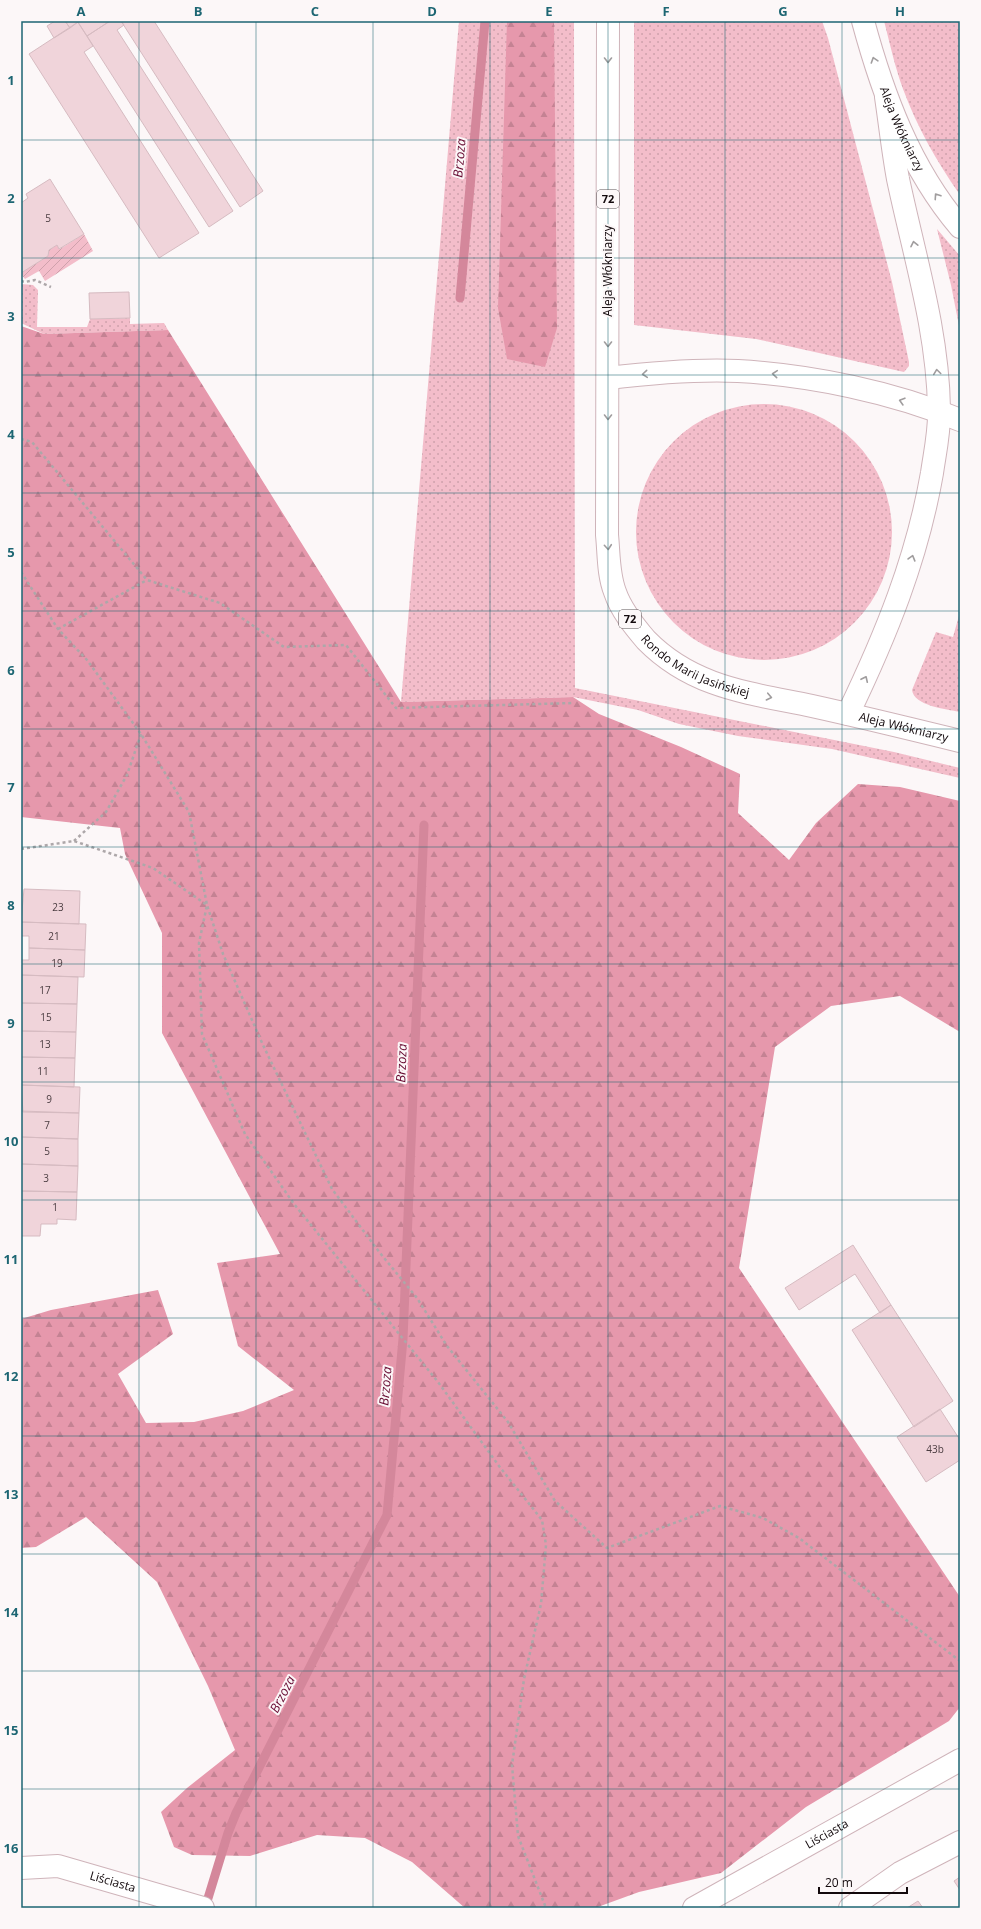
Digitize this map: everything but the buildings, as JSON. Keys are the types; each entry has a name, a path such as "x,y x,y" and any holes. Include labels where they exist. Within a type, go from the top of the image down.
{"main road":[{"name":"Aleja Włókniarzy","path":"608,21 608,378"},
{"name":"Aleja Włókniarzy","path":"863,21 886,97 904,139 919,166 960,227"},
{"path":"848,714 884,637 912,558 928,496 940,411 934,348 913,241 898,178 886,97"},
{"path":"608,378 672,372 738,371 783,375 820,381 881,395 940,411 960,420"},
{"name":"Rondo Marii Jasińskiej","path":"608,378 607,535 610,567 615,592 633,624 665,657 703,680 747,692 848,714"},
{"name":"Aleja Włókniarzy","path":"848,714 960,740"},
{"name":"Liściasta","path":"694,1908 960,1760"},
{"path":"850,1908 900,1873 960,1842"},
{"name":"Liściasta","path":"21,1868 58,1866 203,1908"}],"path":[{"path":"21,281 25,282 35,280 51,287"},
{"path":"21,439 32,442 147,580 220,603 284,648 346,645 396,708 574,703"},
{"path":"21,572 58,629 87,660 141,734 189,812 207,905 229,968 263,1045 332,1189 380,1253 399,1274 417,1298 447,1346 508,1422 555,1502 607,1548 720,1506 763,1518 799,1538 960,1661"},
{"path":"58,629 147,580"},
{"path":"74,841 106,812 127,775 141,734"},
{"path":"21,849 74,841 153,868 207,905"},
{"path":"207,905 199,943 202,1034 245,1134 294,1204 438,1382 499,1466 542,1520 546,1545 540,1604 524,1679 512,1765 518,1836 546,1908"}],"shaded area":[{"path":"459,21 574,21 575,688 894,752 960,768 960,778 832,749 738,736 679,724 638,710 573,697 401,702"},
{"path":"634,21 822,21 828,38 892,282 909,362 909,366 904,372 756,339 634,325"},
{"path":"884,21 960,21 960,195 928,144 915,117 903,89"},
{"path":"937,229 960,256 960,331 951,285"},
{"path":"84,234 93,251 45,281 39,271 25,279 21,274 48,256 49,250 57,245 60,249"},
{"path":"21,284 33,285 38,290 37,327 87,327 90,319 130,318 130,324 164,323 168,330 44,334 21,323"},
{"path":"764,404 801,410 824,419 845,433 863,451 877,472 882,483 889,507 892,532 886,569 877,592 863,613 845,631 824,645 813,650 789,657 764,660 727,654 704,645 683,631 665,613 651,592 646,581 639,557 636,532 642,495 651,472 665,451 683,433 704,419 715,414 739,407"},
{"path":"960,612 960,712 939,708 924,703 918,700 912,690 936,632 953,637"}],"green space":[{"path":"507,21 554,21 557,328 545,367 507,359 498,308"},
{"path":"21,326 44,334 168,330 401,702 573,697 599,714 681,747 740,774 738,813 789,860 816,823 858,784 900,787 960,801 960,1032 900,996 831,1006 775,1047 739,1268 960,1597 960,1707 949,1721 806,1807 721,1873 639,1892 595,1908 465,1908 412,1862 365,1838 317,1835 250,1856 192,1855 174,1847 161,1812 187,1788 235,1750 208,1686 157,1582 86,1517 36,1547 21,1548 21,1319 51,1310 158,1290 173,1334 118,1374 146,1423 194,1422 243,1411 294,1390 238,1346 217,1263 280,1254 162,1033 162,933 125,854 120,828 21,817"}],"waterway":[{"name":"Brzoza","path":"460,298 485,21"},
{"name":"Brzoza","path":"205,1908 228,1833 236,1813 387,1515 403,1339 424,825"}]}
